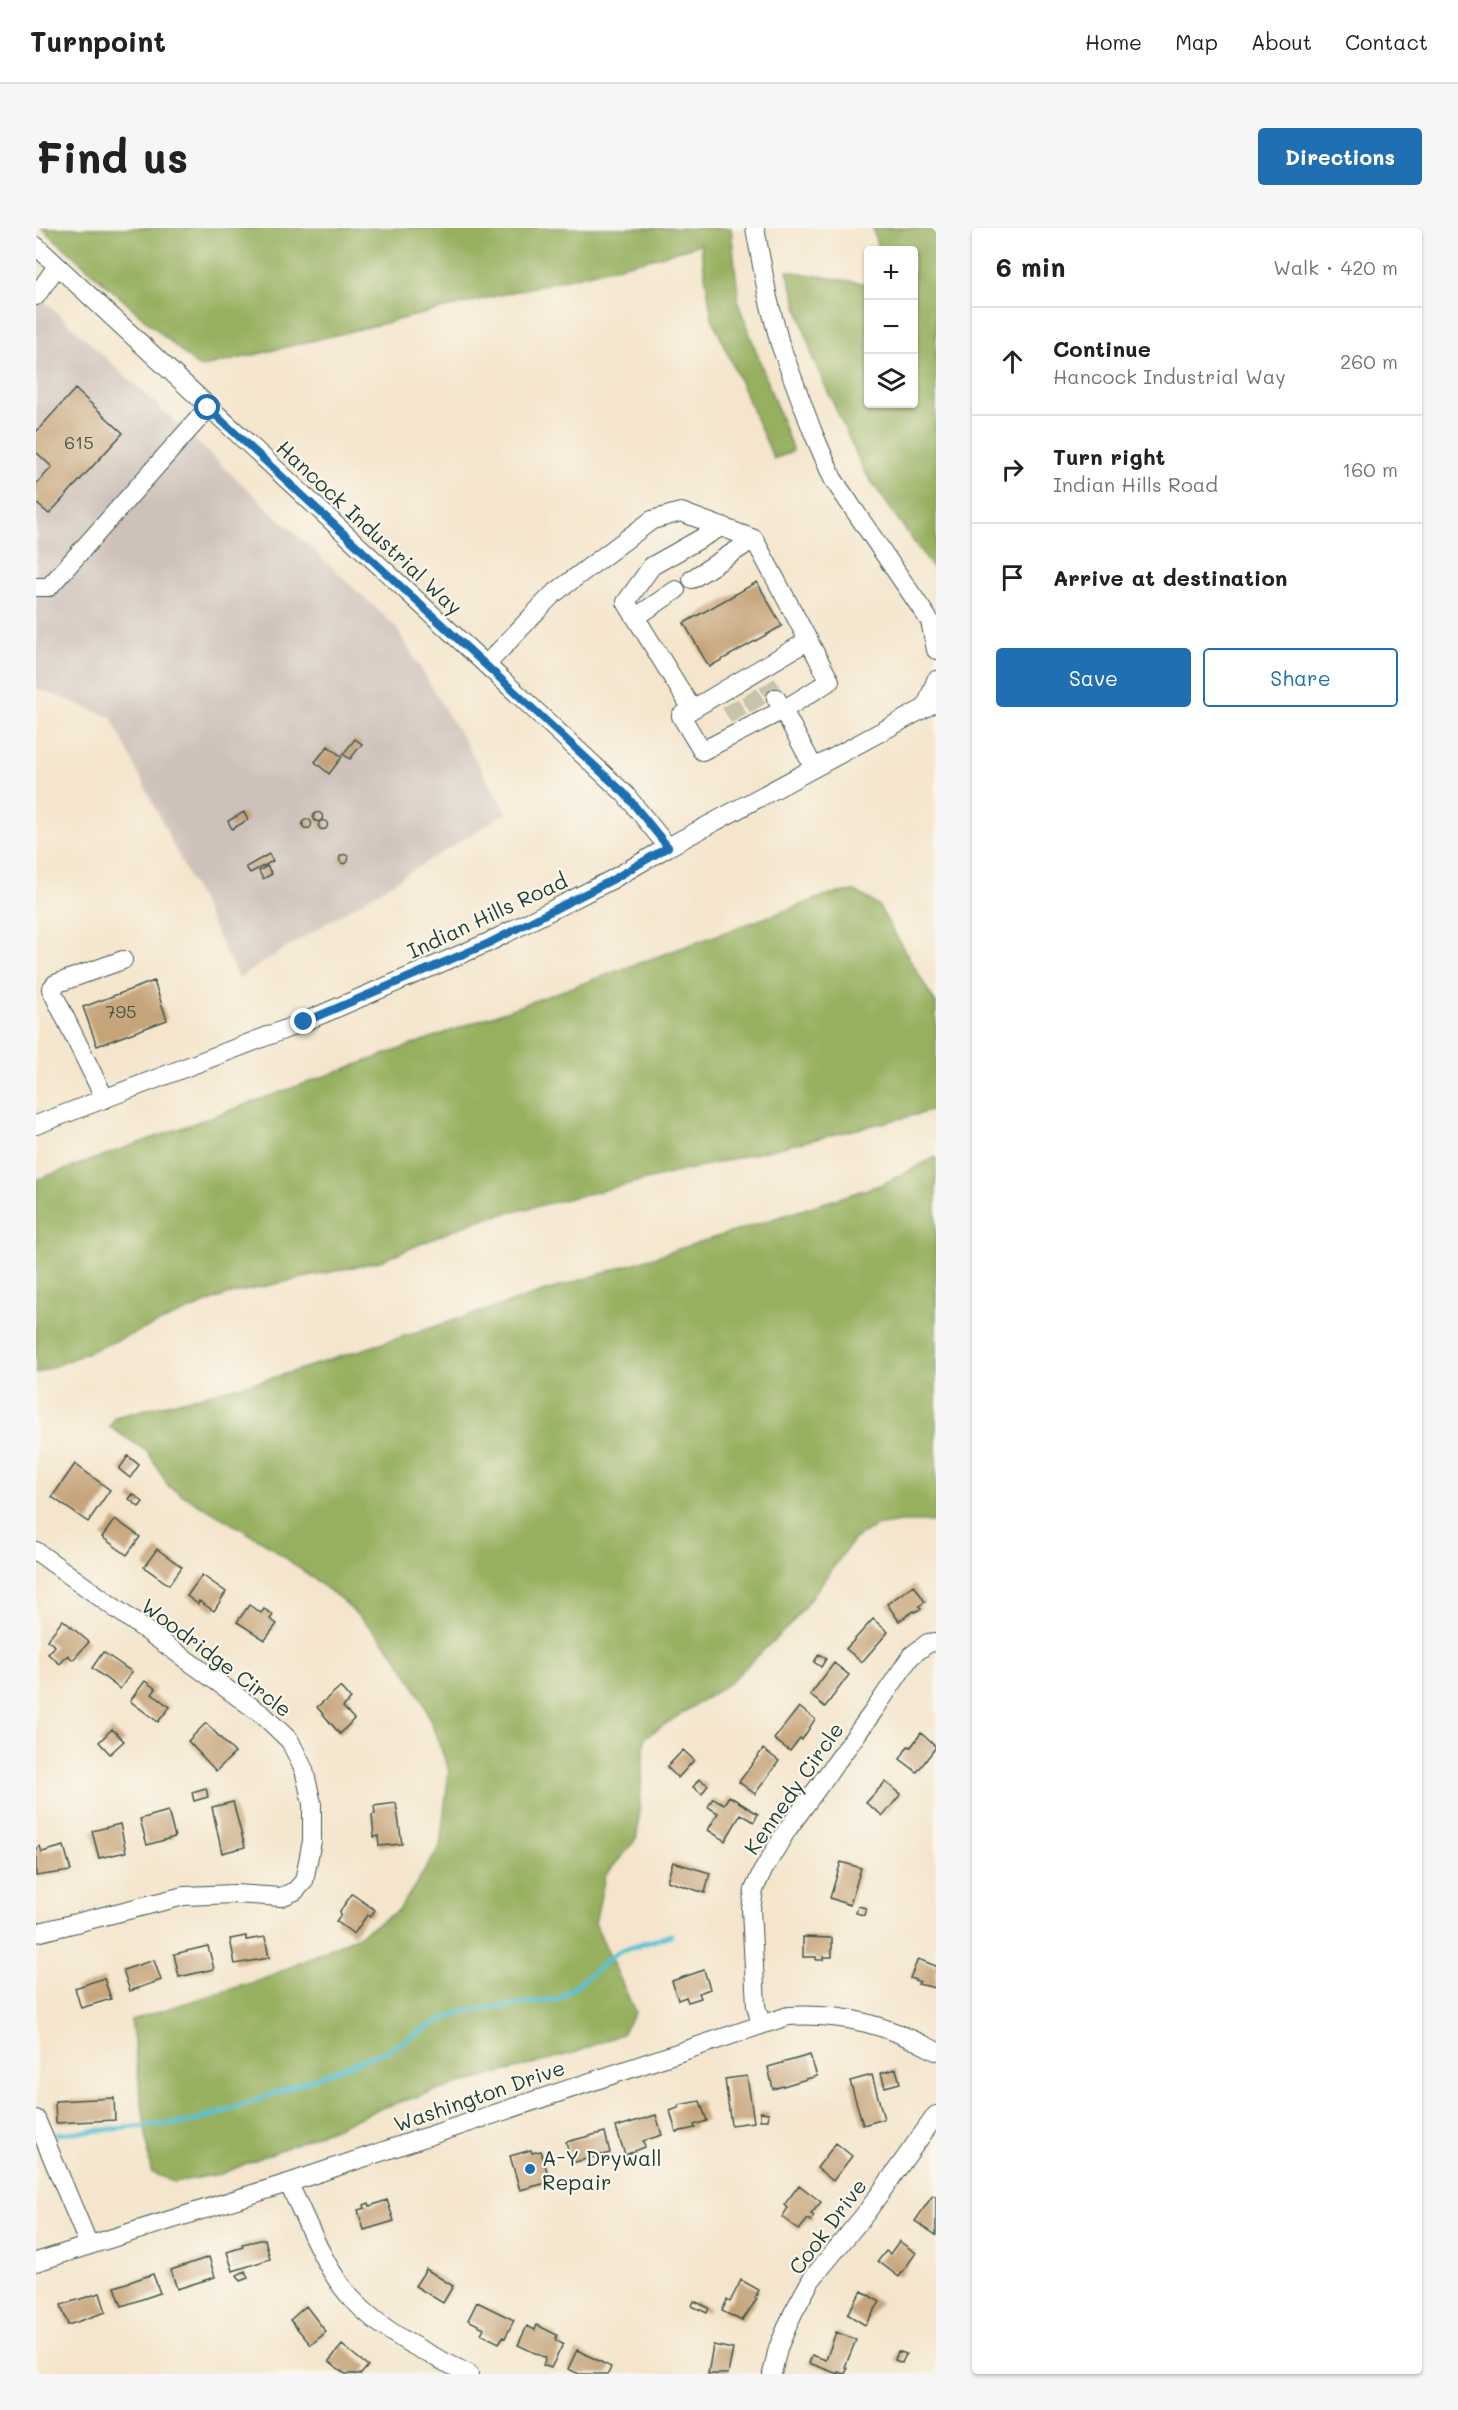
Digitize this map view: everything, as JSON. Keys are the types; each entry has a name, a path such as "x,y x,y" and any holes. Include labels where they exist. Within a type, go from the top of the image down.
{"street":[{"path":"754,228 780,344 833,479 933,625 936,650"},
{"name":"Hancock Industrial Way","path":"36,246 625,794 668,847"},
{"path":"36,296 57,266"},
{"path":"36,587 49,586 208,408"},
{"path":"486,665 552,595 652,520 681,512 754,538 809,640 830,681 771,690 753,700 727,697 692,709 681,716 702,752 742,724 753,700 771,690 809,640"},
{"path":"692,709 626,602 652,566 723,526"},
{"path":"692,579 754,538"},
{"path":"636,617 676,590"},
{"path":"931,704 936,680"},
{"path":"771,690 814,768"},
{"name":"Indian Hills Road","path":"36,1125 304,1022 487,944 612,880 668,847 931,704"},
{"path":"105,1099 51,989 55,984 123,960"},
{"name":"Woodridge Circle","path":"36,1551 263,1714 290,1741 304,1770 312,1803 312,1841 304,1881 295,1891 281,1897 235,1894 184,1896 36,1933"},
{"name":"Kennedy Circle","path":"761,2024 756,2006 751,1909 754,1890 761,1874 787,1830 911,1656 928,1643 936,1642"},
{"name":"Washington Drive","path":"36,2262 288,2183 788,2016 838,2017 875,2024 908,2036 936,2051"},
{"name":"Cook Drive","path":"772,2374 782,2339 811,2280 866,2213 936,2115"},
{"path":"36,2120 89,2245"},
{"path":"288,2183 337,2278 353,2299 377,2321 413,2346 469,2374"}],"shaded area":[{"path":"36,293 395,626 507,812 238,978 111,717 36,688"}],"green space":[{"path":"42,228 731,228 739,305 793,451 774,459 712,318 700,244 661,256 200,368"},
{"path":"873,228 936,228 936,573 864,471 813,359 787,271 864,283 864,408 918,408 918,246 877,246"},
{"path":"855,891 878,905 936,1004 936,1110 475,1221 380,1261 226,1295 36,1374 36,1180 831,894"},
{"path":"936,1157 936,1522 900,1522 875,1526 854,1539 793,1622 728,1684 645,1737 637,1838 605,1876 595,1923 635,2012 622,2034 577,2052 385,2107 221,2174 174,2182 151,2172 131,2020 264,1979 356,1937 399,1910 440,1847 449,1770 422,1699 397,1657 380,1637 342,1600 267,1544 169,1487 148,1452 110,1427 115,1417 279,1376 883,1184"}],"building":[{"path":"75,389 123,433 49,514 36,503 36,484 52,467 36,452 36,432"},
{"path":"757,582 782,626 709,667 684,623"},
{"path":"355,739 362,744 350,759 343,754"},
{"path":"328,746 342,757 329,774 315,762"},
{"path":"244,812 248,820 232,829 228,821"},
{"path":"318,812 323,817 318,822 313,817"},
{"path":"307,819 312,824 307,829 302,824"},
{"path":"323,821 327,825 323,829 319,825"},
{"path":"269,854 273,861 250,873 246,867"},
{"path":"344,855 348,859 344,863 340,859"},
{"path":"267,866 272,874 263,879 259,871"},
{"path":"154,981 167,1020 97,1046 83,1007"},
{"path":"128,1456 139,1465 130,1478 119,1469"},
{"path":"75,1464 110,1490 88,1522 52,1497"},
{"path":"133,1494 143,1502 139,1507 129,1499"},
{"path":"115,1519 140,1537 127,1555 102,1537"},
{"path":"157,1549 182,1567 169,1585 144,1567"},
{"path":"202,1575 226,1592 214,1611 187,1596"},
{"path":"914,1585 925,1602 919,1606 921,1609 899,1621 887,1604"},
{"path":"249,1605 261,1613 264,1609 273,1615 270,1619 277,1624 265,1640 237,1622"},
{"path":"873,1619 888,1632 862,1662 846,1649"},
{"path":"63,1620 89,1642 73,1660 68,1655 60,1664 48,1654 55,1646 47,1640"},
{"path":"103,1652 132,1672 120,1689 92,1668"},
{"path":"819,1654 826,1659 821,1667 814,1662"},
{"path":"834,1663 849,1675 825,1707 810,1695"},
{"path":"145,1681 156,1689 152,1694 170,1707 158,1722 130,1701"},
{"path":"340,1687 351,1699 343,1707 354,1719 340,1734 317,1707"},
{"path":"799,1707 815,1719 802,1740 800,1738 790,1751 774,1739"},
{"path":"206,1723 235,1753 216,1771 188,1741"},
{"path":"112,1729 124,1741 110,1754 99,1742"},
{"path":"921,1733 936,1747 917,1772 900,1759 908,1746 911,1747"},
{"path":"763,1749 779,1761 755,1794 739,1782"},
{"path":"683,1750 694,1760 678,1778 667,1767"},
{"path":"699,1779 708,1785 702,1794 693,1787"},
{"path":"885,1782 901,1794 883,1816 866,1803"},
{"path":"206,1788 208,1797 194,1801 192,1792"},
{"path":"729,1796 758,1814 754,1822 741,1814 725,1841 708,1830 718,1813 708,1807 713,1798 724,1804"},
{"path":"233,1802 245,1847 222,1853 212,1807"},
{"path":"396,1803 402,1844 379,1846 378,1836 374,1837 372,1815 375,1814 374,1806"},
{"path":"168,1811 175,1837 147,1845 140,1819"},
{"path":"120,1824 126,1852 99,1858 92,1831"},
{"path":"40,1846 42,1852 64,1846 71,1871 36,1876 36,1848"},
{"path":"673,1862 710,1873 705,1893 667,1881"},
{"path":"841,1862 861,1868 850,1905 830,1898"},
{"path":"352,1894 375,1910 370,1917 367,1915 354,1934 336,1921"},
{"path":"858,1906 866,1908 864,1915 856,1913"},
{"path":"246,1936 246,1940 265,1937 269,1958 235,1964 230,1939"},
{"path":"803,1937 832,1938 832,1957 816,1960 816,1957 803,1957"},
{"path":"208,1946 214,1969 179,1977 174,1954"},
{"path":"918,1959 936,1966 936,1988 918,1984 920,1982 910,1978"},
{"path":"154,1960 161,1980 130,1991 123,1970"},
{"path":"704,1970 710,1989 699,1993 701,1998 688,2002 686,1997 678,2000 672,1981"},
{"path":"104,1978 111,1999 81,2008 75,1988"},
{"path":"810,2055 817,2076 773,2089 768,2067"},
{"path":"896,2069 900,2083 885,2087 881,2073"},
{"path":"872,2075 884,2119 863,2125 850,2081"},
{"path":"747,2076 754,2122 731,2125 725,2079"},
{"path":"114,2098 115,2120 56,2123 55,2101"},
{"path":"700,2101 707,2121 694,2125 695,2128 676,2132 670,2111 678,2108 679,2105"},
{"path":"760,2112 769,2113 768,2120 760,2120"},
{"path":"656,2115 662,2135 643,2141 645,2147 625,2155 616,2127"},
{"path":"605,2132 610,2153 571,2163 566,2142"},
{"path":"836,2143 852,2156 833,2181 817,2168"},
{"name":"A-Y Drywall Repair","path":"531,2150 532,2153 541,2151 550,2182 520,2190 510,2156"},
{"path":"799,2185 821,2202 811,2214 814,2216 811,2221 808,2219 799,2230 782,2217 788,2208 784,2205"},
{"path":"933,2195 936,2197 936,2235 915,2221"},
{"path":"387,2200 394,2221 364,2230 358,2210 365,2208 364,2205 369,2203 370,2206"},
{"path":"265,2239 270,2259 233,2271 227,2252 243,2247 242,2244"},
{"path":"899,2241 916,2253 899,2277 878,2261 886,2251 890,2254"},
{"path":"209,2257 215,2277 177,2289 171,2270"},
{"path":"426,2269 453,2286 443,2303 415,2286"},
{"path":"245,2271 248,2278 240,2281 237,2275"},
{"path":"153,2274 160,2293 122,2306 115,2287"},
{"path":"741,2280 759,2290 755,2298 757,2299 742,2321 722,2311 727,2300 730,2302"},
{"path":"862,2291 880,2302 865,2325 847,2314"},
{"path":"100,2293 106,2312 68,2325 61,2305"},
{"path":"694,2301 709,2308 707,2313 692,2306"},
{"path":"477,2302 514,2320 505,2338 503,2337 499,2343 481,2334 484,2328 468,2320"},
{"path":"306,2306 326,2332 311,2345 290,2320"},
{"path":"537,2325 557,2335 555,2340 563,2344 551,2368 543,2365 546,2358 518,2345 527,2326 535,2330"},
{"path":"836,2332 856,2340 845,2367 847,2368 845,2374 838,2372 838,2374 809,2363 812,2355 826,2360"},
{"path":"342,2345 368,2366 361,2374 345,2374 329,2361"},
{"path":"713,2345 733,2349 728,2374 708,2374"},
{"path":"577,2350 611,2367 608,2374 579,2374 568,2369"},
{"path":"898,2351 906,2354 902,2363 895,2360"}],"waterway":[{"path":"57,2134 191,2122 227,2111 389,2050 437,2022 462,2012 559,1999 618,1952 671,1935"}],"tunnel":[{"path":"767,683 776,698"},
{"path":"749,693 758,708"},
{"path":"730,703 739,719"}],"place":[{"name":"A-Y Drywall Repair","path":"530,2169"}],"route":[{"path":"208,408 625,794 668,847 612,880 487,944 304,1022"}]}
